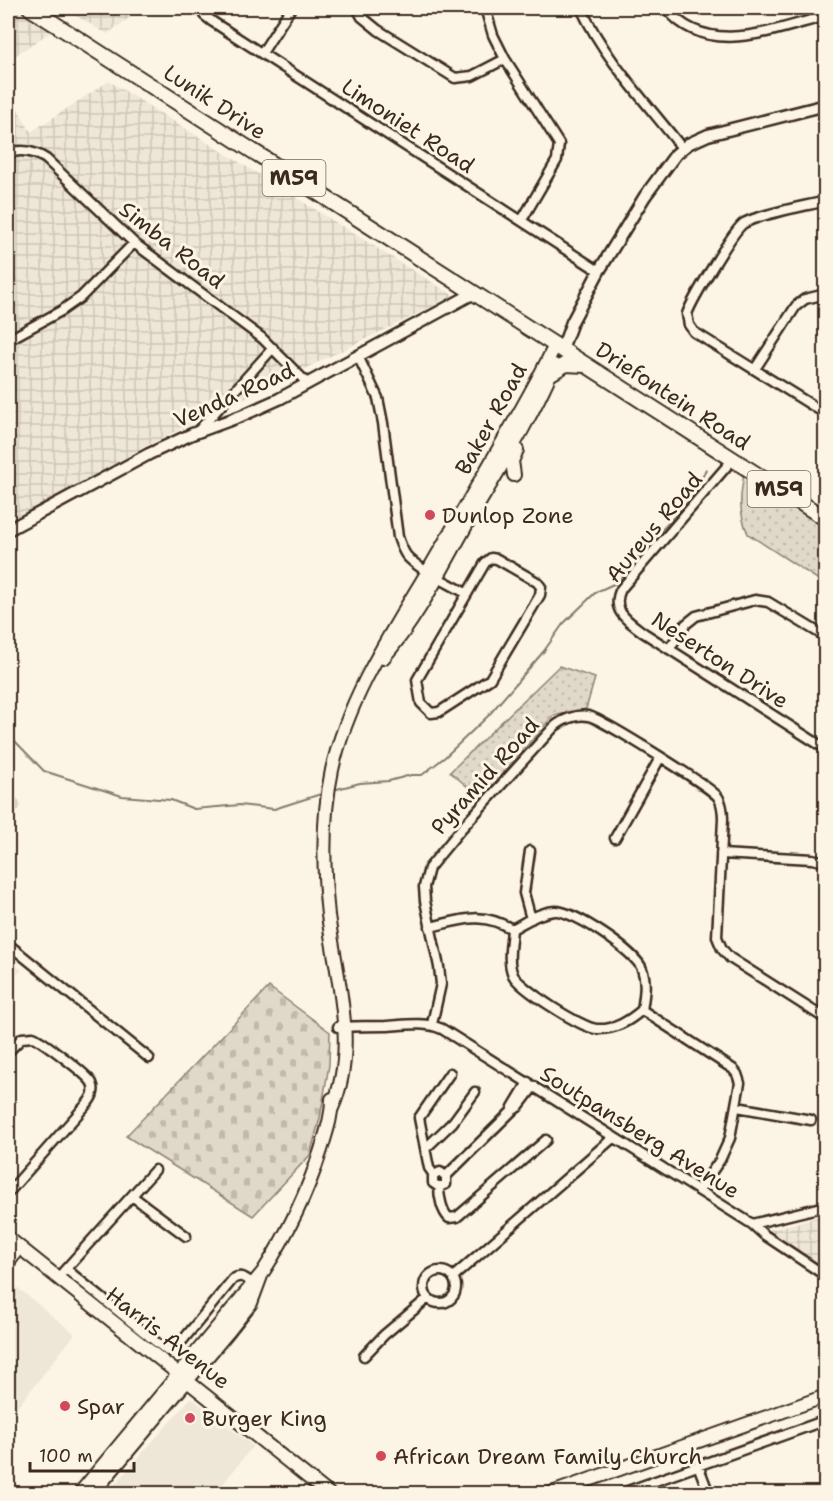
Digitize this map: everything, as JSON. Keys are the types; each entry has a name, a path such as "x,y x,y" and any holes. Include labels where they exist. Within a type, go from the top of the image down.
{"main road":[{"name":"Lunik Drive","path":"30,8 558,347"},
{"name":"Driefontein Road","path":"558,347 825,519"},
{"name":"Baker Road","path":"92,1494 184,1377 262,1272 288,1231 307,1190 324,1140 341,1075 341,1027 336,965 325,883 327,804 330,780 342,735 372,669 399,619 433,573 529,415 551,373 558,347"},
{"name":"Baker Road","path":"433,573 558,347"},
{"path":"551,373 566,364 585,365"},
{"path":"514,475 512,461 526,432 529,415"},
{"name":"Harris Avenue","path":"8,1238 62,1274 184,1377 329,1494"},
{"name":"Baker Road","path":"79,1494 251,1302 262,1272"},
{"path":"549,1494 825,1396"}],"street":[{"name":"Limoniet Road","path":"201,8 208,18 599,271"},
{"path":"262,53 291,8"},
{"path":"357,8 362,17 378,30 455,78 472,76 505,59"},
{"path":"486,8 505,59 559,144 557,160 522,220"},
{"path":"581,8 595,36 611,59 682,148"},
{"path":"666,8 675,18 691,28 707,35 721,37 754,35 825,16"},
{"path":"558,347 599,271 663,169 682,148 708,135 825,105"},
{"name":"Simba Road","path":"8,153 22,151 40,155 134,243 209,297 273,348 308,384"},
{"path":"825,201 755,219 740,226 689,310 688,322 694,332 825,414"},
{"path":"8,340 61,311 81,297 134,243"},
{"name":"Venda Road","path":"8,530 139,460 199,431 256,410 308,384 474,293"},
{"path":"755,369 796,306 805,299 825,294"},
{"path":"199,431 273,348"},
{"path":"358,356 378,398 398,537 406,555 467,594"},
{"name":"Aureus Road","path":"626,620 617,606 621,589 733,459"},
{"path":"493,558 537,582 541,589 537,600 490,679 444,709 432,714 421,704 417,680 467,594 485,563 493,558"},
{"path":"669,649 692,618 755,600 768,602 825,637"},
{"name":"Neserton Drive","path":"626,620 825,749"},
{"name":"Pyramid Road","path":"432,1024 441,984 440,967 430,927 424,887 432,862 557,724 578,716 593,717 697,779 718,797 723,809 717,937 722,949 746,969 825,1019"},
{"path":"615,838 660,758"},
{"path":"530,851 524,894 531,919"},
{"path":"721,854 812,859 825,862"},
{"path":"554,911 569,914 637,959 643,971 645,989 642,1010 616,1027 592,1029 526,990 516,980 511,968 513,929 531,919 554,911"},
{"path":"430,927 481,917 513,929"},
{"path":"8,944 149,1058"},
{"path":"642,1010 735,1071 740,1083 737,1107 727,1147 699,1191"},
{"path":"341,1027 406,1023 432,1024"},
{"name":"Soutpansberg Avenue","path":"432,1024 453,1035 752,1224 825,1276"},
{"path":"8,1052 22,1038 33,1037 85,1075 94,1091 86,1105 8,1194"},
{"path":"439,1187 433,1183 434,1175 429,1168 419,1124 420,1114 450,1073"},
{"path":"439,1187 446,1184 446,1176 518,1107 531,1084"},
{"path":"426,1148 453,1122 476,1092"},
{"path":"737,1107 811,1120"},
{"path":"453,1276 614,1137"},
{"path":"439,1187 446,1216 457,1217 546,1140"},
{"path":"155,1170 62,1274 167,1351 183,1340 233,1279 240,1276 252,1283"},
{"path":"434,1175 440,1172 446,1176"},
{"path":"132,1196 186,1236"},
{"path":"752,1224 825,1206"},
{"path":"8,1265 21,1248"},
{"path":"444,1271 453,1276 457,1287 453,1298 443,1304 432,1302 428,1298 424,1283 430,1275 444,1271"},
{"path":"364,1356 384,1335 428,1298"},
{"path":"619,1494 825,1420"},
{"path":"698,1465 708,1494"}],"shaded area":[{"path":"8,8 54,30 8,60"},
{"path":"63,8 143,8 107,34"},
{"path":"109,81 454,296 150,444 8,523 8,92 31,132"},
{"path":"8,785 22,806 8,822"},
{"path":"8,959 21,970 8,985"},
{"path":"825,1215 825,1269 766,1231"},
{"path":"8,1280 75,1334 8,1419"},
{"path":"191,1398 253,1446 216,1493 107,1493"}],"green space":[{"path":"744,473 825,527 825,584 748,534 741,504"},
{"path":"559,666 595,678 586,709 553,716 481,798 450,772"},
{"path":"269,987 330,1032 329,1065 320,1118 310,1155 253,1216 126,1136"}],"waterway":[{"path":"333,790 360,783 422,775 445,757 488,716 544,651 563,624 596,592 618,582 637,557 694,495 706,469"},
{"path":"8,734 44,771 122,796 171,800 194,809 240,805 274,809 324,793"}],"place":[{"name":"Dunlop Zone","path":"430,515"},
{"name":"Spar","path":"65,1406"},
{"name":"Burger King","path":"190,1418"},
{"name":"African Dream Family Church","path":"381,1456"}]}
